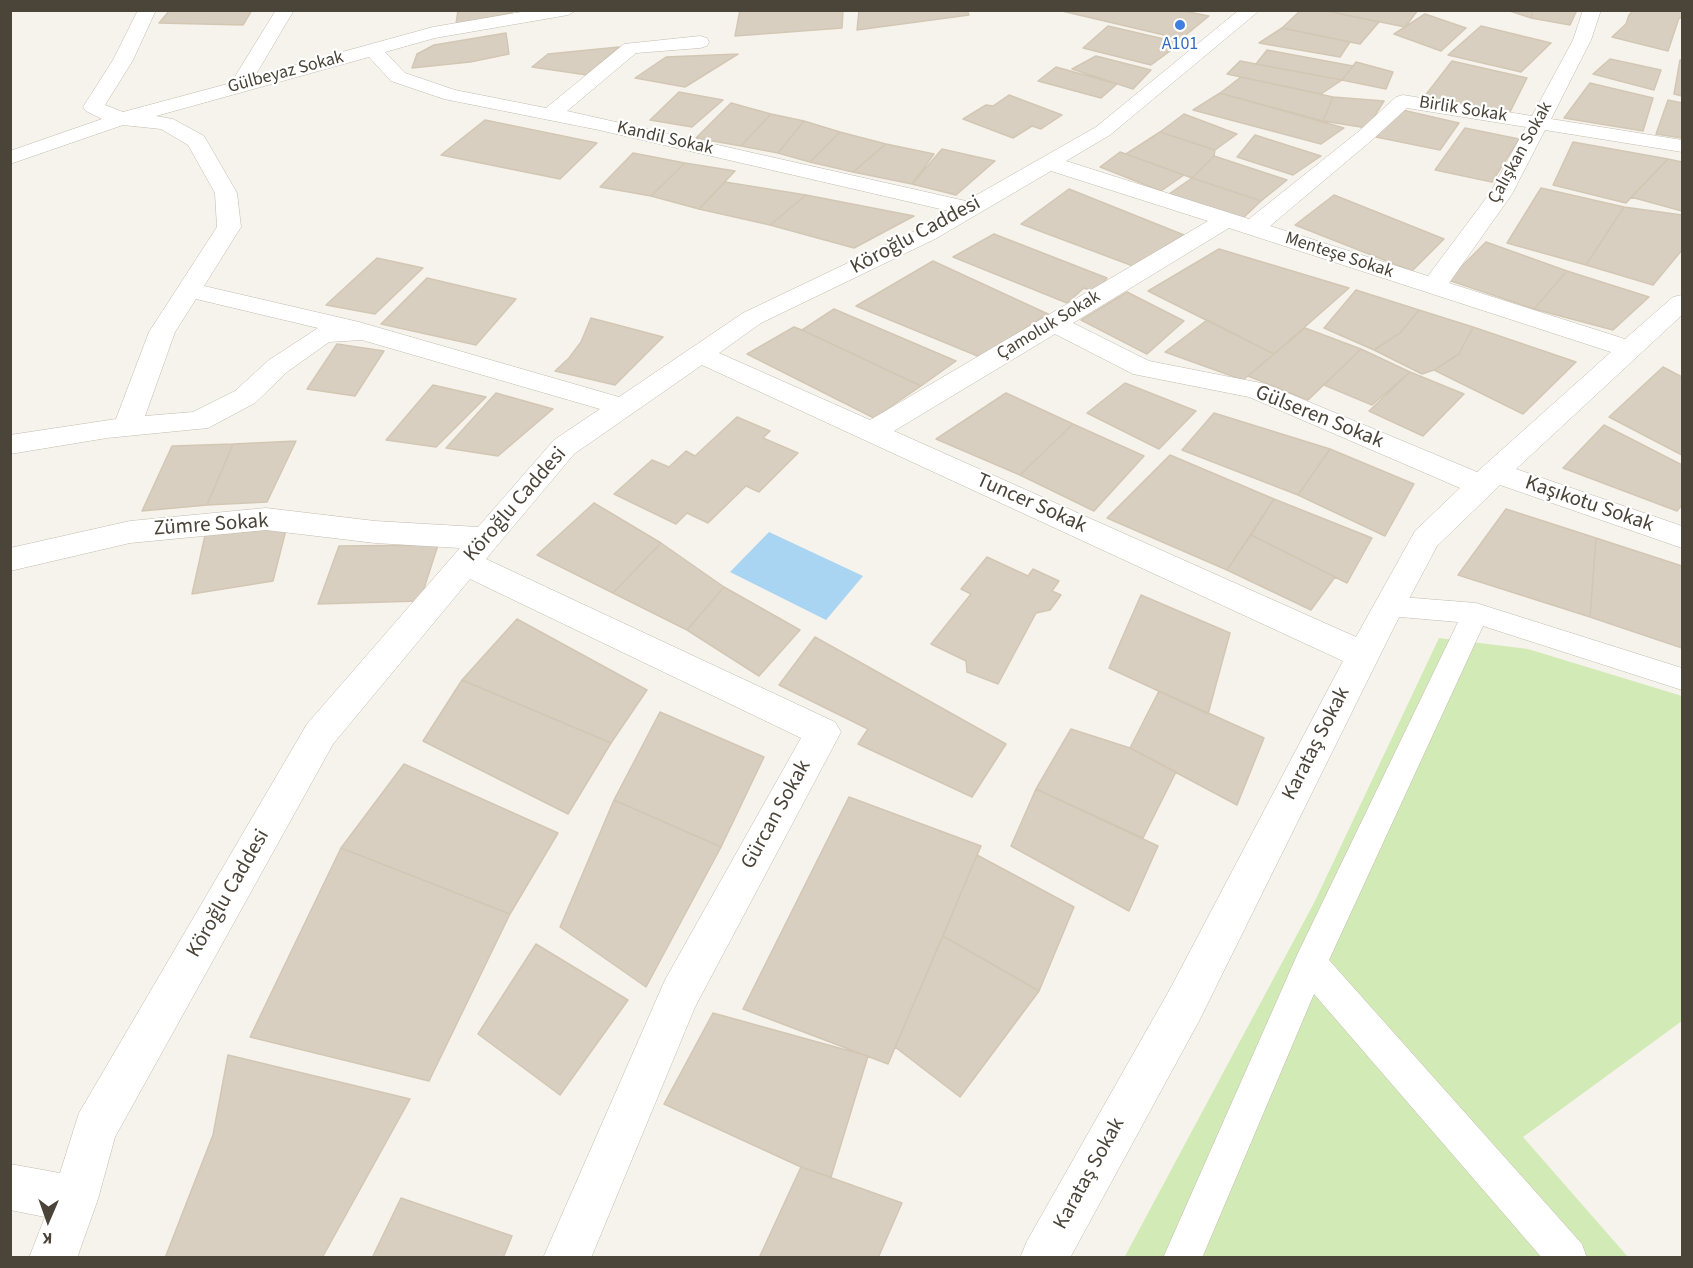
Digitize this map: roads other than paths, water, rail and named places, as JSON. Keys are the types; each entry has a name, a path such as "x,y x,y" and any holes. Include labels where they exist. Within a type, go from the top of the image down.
{"street":[{"path":"127,427 143,378 162,332 229,227 226,193 196,141 166,123 121,118 93,108 123,60 147,10"},
{"path":"238,87 285,10"},
{"name":"Gülbeyaz Sokak","path":"10,158 121,118 434,33 568,10"},
{"name":"Köroğlu Caddesi","path":"52,1257 75,1199 95,1129 320,734 564,447 752,318 927,234 1103,131 1251,10"},
{"name":"Çalışkan Sokak","path":"1434,286 1501,194 1582,40 1592,10"},
{"path":"550,115 631,48 700,42"},
{"name":"Kandil Sokak","path":"373,50 398,77 451,95 599,124 969,209"},
{"name":"Birlik Sokak","path":"1253,228 1365,136 1403,101 1683,146"},
{"name":"Menteşe Sokak","path":"1049,163 1630,349"},
{"name":"Çamoluk Sokak","path":"871,432 1227,220"},
{"path":"189,290 363,332 623,407"},
{"name":"Karataş Sokak","path":"1044,1257 1184,1006 1363,655 1426,539 1488,479 1683,302"},
{"name":"Gülseren Sokak","path":"1054,323 1142,368 1256,390 1488,479"},
{"path":"10,445 127,427 198,421 245,397 278,366 322,335 363,332"},
{"name":"Tuncer Sokak","path":"700,354 1363,655"},
{"name":"Kaşıkotu Sokak","path":"1488,479 1683,537"},
{"name":"Zümre Sokak","path":"10,560 130,532 266,519 375,532 476,551"},
{"name":"Gürcan Sokak","path":"476,551 823,732 680,994 567,1257"},
{"path":"10,1187 75,1199"}],"lane":[{"path":"1389,606 1476,613 1683,679"},
{"path":"1182,1257 1310,964 1476,613"},
{"path":"1310,964 1568,1257"}],"water":[{"path":"769,532 863,576 826,620 730,572"}],"place":[{"name":"A101","path":"1180,25"}]}
